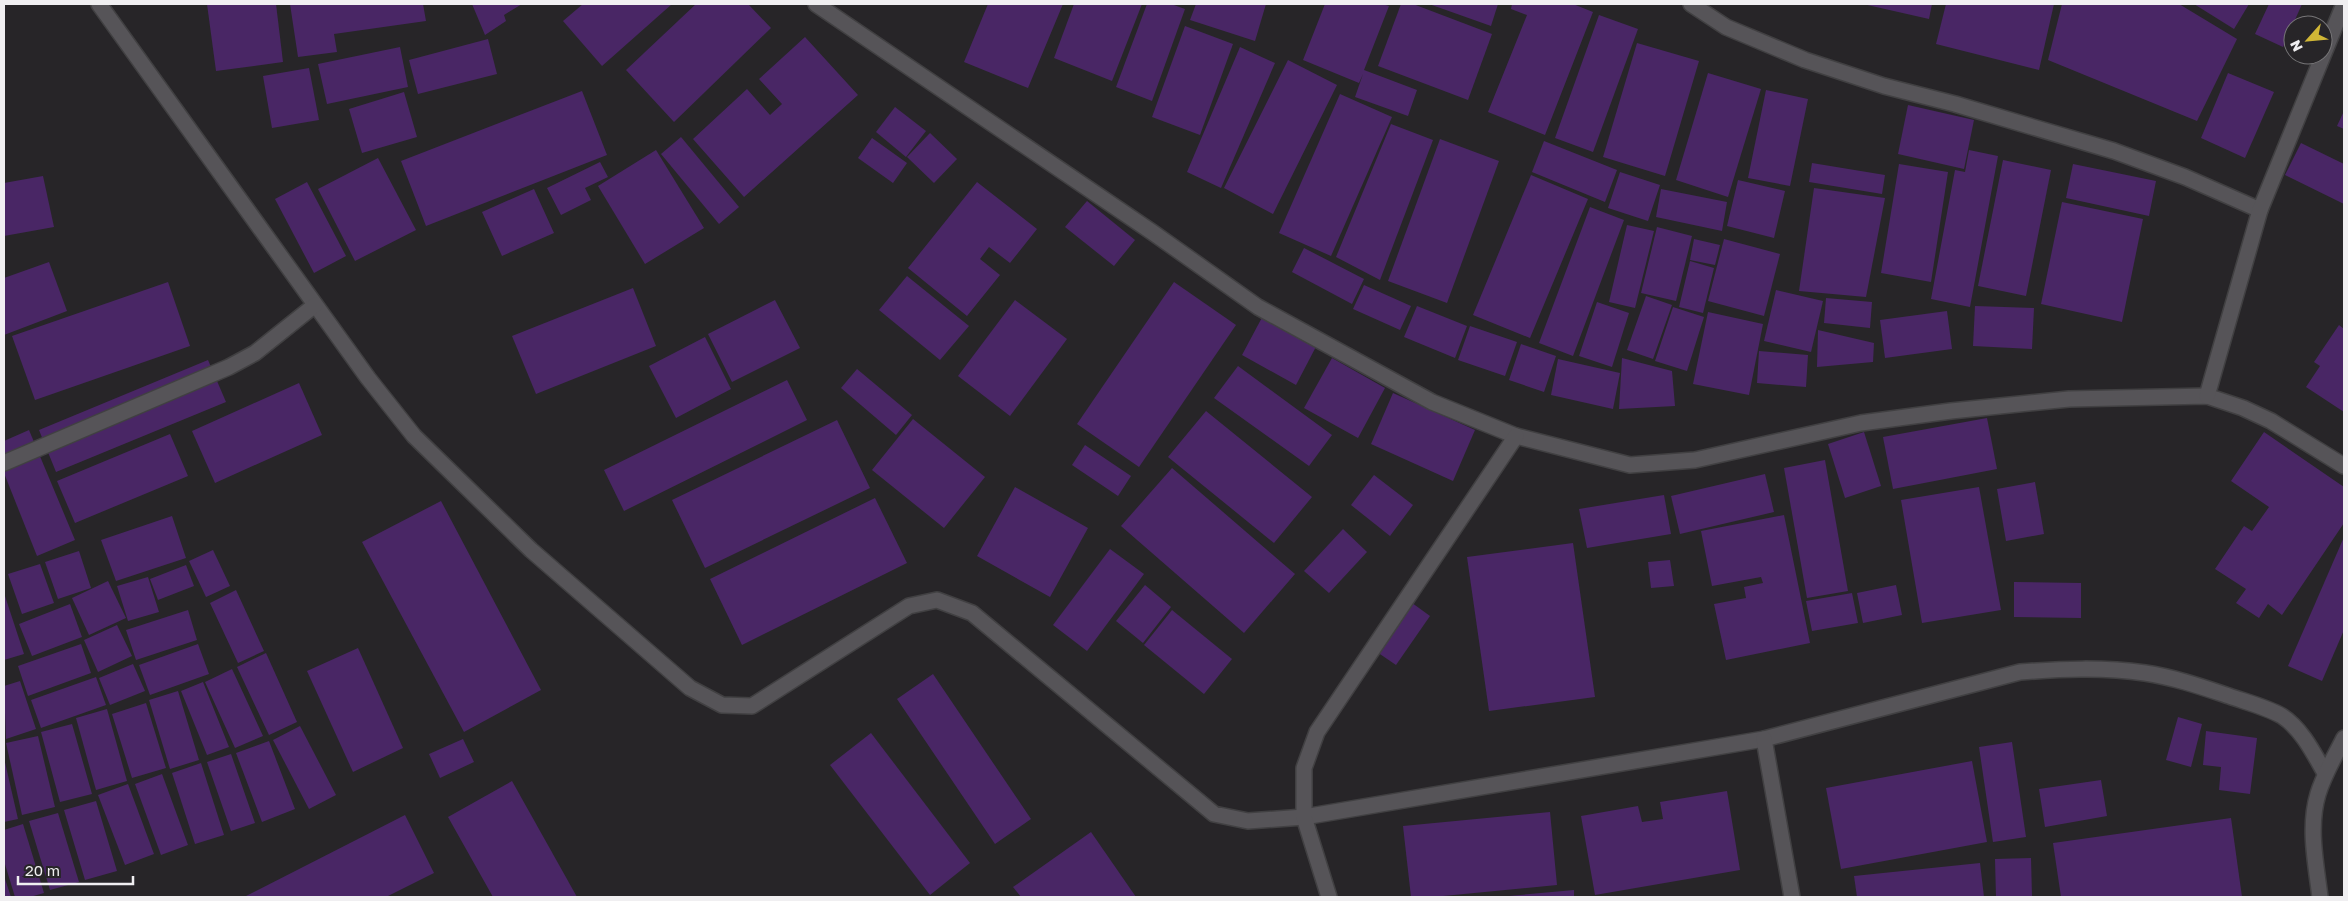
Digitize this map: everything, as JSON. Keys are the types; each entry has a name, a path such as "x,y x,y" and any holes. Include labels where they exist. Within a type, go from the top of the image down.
{"street":[{"path":"99,4 368,378 414,436 531,550 690,688 722,705 752,706 910,606 937,600 972,613 1214,814 1248,821 1304,817 1764,739 2020,672 2088,669 2145,673 2204,688 2259,706 2283,717 2299,733 2325,773"},
{"path":"816,4 1258,306 1432,402 1516,436 1630,465 1695,460 1861,423 1951,411 2069,399 2207,396 2243,408 2264,418 2344,466"},
{"path":"1690,4 1726,27 1805,60 1884,86 1955,104 2114,151 2185,177 2260,210"},
{"path":"2207,396 2260,210 2344,7"},
{"path":"4,463 246,358 283,333 315,305"},
{"path":"1329,897 1304,817 1304,768 1317,732 1516,436"},
{"path":"2320,897 2313,831 2317,795 2325,773 2344,738"},
{"path":"1764,739 1792,897"}],"building":[{"path":"207,4 276,4 283,62 216,71"},
{"path":"290,4 423,4 426,21 334,34 337,52 298,57"},
{"path":"472,4 522,4 504,15 506,21 485,35"},
{"path":"583,4 672,4 602,66 563,21"},
{"path":"696,4 748,4 771,28 674,122 626,70"},
{"path":"988,4 1063,4 1028,88 964,62"},
{"path":"1074,4 1142,4 1112,81 1054,58"},
{"path":"1147,4 1171,4 1185,9 1152,101 1116,87"},
{"path":"1196,4 1266,4 1255,41 1190,20"},
{"path":"1325,4 1382,4 1389,6 1364,70 1417,90 1408,116 1355,97 1363,74 1359,83 1303,60"},
{"path":"1401,4 1413,4 1492,34 1468,100 1378,66"},
{"path":"1429,4 1498,4 1491,26"},
{"path":"1512,4 1573,4 1593,12 1545,135 1488,112 1527,15 1511,9"},
{"path":"1863,4 1932,4 1929,19"},
{"path":"1946,4 2054,4 2039,70 1936,44"},
{"path":"2062,4 2179,4 2237,39 2197,121 2048,60"},
{"path":"2194,4 2249,4 2234,29"},
{"path":"2269,4 2302,4 2297,15 2283,15 2283,47 2255,34"},
{"path":"1599,15 1638,29 1593,152 1555,138"},
{"path":"1185,26 1233,44 1200,135 1152,117"},
{"path":"805,37 858,95 744,197 693,139 747,89 770,115 782,104 759,79"},
{"path":"488,39 497,74 418,94 409,60"},
{"path":"1637,43 1699,61 1665,176 1603,157"},
{"path":"400,47 408,87 327,104 318,64"},
{"path":"1240,47 1275,63 1221,188 1187,172"},
{"path":"1288,60 1337,85 1273,214 1224,188"},
{"path":"309,68 319,120 272,128 263,76"},
{"path":"1708,73 1761,89 1728,197 1676,180"},
{"path":"2228,73 2274,92 2245,158 2201,138"},
{"path":"1766,90 1808,99 1790,186 1748,178"},
{"path":"582,91 607,155 426,226 401,161"},
{"path":"404,92 417,137 362,153 349,109"},
{"path":"1340,94 1392,117 1331,256 1279,233"},
{"path":"1908,105 1974,120 1964,169 1898,154"},
{"path":"895,107 926,131 906,157 876,132"},
{"path":"2344,111 2344,129 2337,126"},
{"path":"1391,124 1433,140 1380,280 1336,257"},
{"path":"930,133 957,159 934,183 907,157"},
{"path":"681,137 739,207 719,224 661,154"},
{"path":"872,138 907,163 893,183 858,158"},
{"path":"1440,139 1499,161 1447,303 1388,281"},
{"path":"1544,141 1617,170 1605,202 1532,172"},
{"path":"2301,143 2344,164 2344,204 2285,175"},
{"path":"656,150 704,228 645,264 598,186"},
{"path":"1969,150 1998,156 1970,307 1931,299 1955,170 1965,172"},
{"path":"378,158 416,230 355,261 318,189"},
{"path":"2003,160 2051,170 2026,296 1978,286"},
{"path":"600,162 608,177 585,188 591,200 561,215 547,188"},
{"path":"1812,163 1885,175 1882,194 1809,182"},
{"path":"1899,164 1948,172 1931,282 1881,273"},
{"path":"2073,164 2156,181 2149,216 2066,198"},
{"path":"1620,172 1660,185 1648,221 1608,208"},
{"path":"1531,175 1588,199 1530,338 1473,315"},
{"path":"43,176 54,227 4,236 4,183"},
{"path":"1738,180 1785,191 1774,238 1727,226"},
{"path":"307,182 346,256 314,273 275,199"},
{"path":"977,182 1037,229 1010,263 989,247 980,259 1000,275 967,316 908,268"},
{"path":"1814,188 1885,198 1866,297 1799,291"},
{"path":"534,189 554,233 502,256 482,212"},
{"path":"1661,189 1727,202 1722,231 1656,217"},
{"path":"1087,201 1135,240 1114,266 1065,227"},
{"path":"2062,202 2143,219 2122,322 2041,304"},
{"path":"1590,207 1624,220 1573,356 1539,343"},
{"path":"1627,225 1654,231 1635,308 1609,302"},
{"path":"1657,227 1692,236 1676,301 1641,293"},
{"path":"1694,239 1720,245 1715,265 1690,260"},
{"path":"1724,239 1780,254 1764,316 1708,301"},
{"path":"1304,248 1364,279 1352,304 1292,272"},
{"path":"1690,261 1714,268 1703,313 1679,307"},
{"path":"49,262 67,311 4,335 4,278"},
{"path":"907,276 969,326 940,360 879,310"},
{"path":"168,282 190,346 35,400 12,336"},
{"path":"1174,282 1236,325 1139,467 1077,424"},
{"path":"1364,285 1411,306 1400,330 1353,309"},
{"path":"633,288 656,346 536,394 512,336"},
{"path":"1776,290 1823,301 1811,352 1764,341"},
{"path":"1646,296 1672,305 1653,359 1627,350"},
{"path":"1826,298 1872,302 1870,328 1824,323"},
{"path":"775,300 800,348 732,382 708,334"},
{"path":"1015,300 1067,339 1010,416 958,376"},
{"path":"1597,302 1629,313 1612,367 1579,356"},
{"path":"1417,306 1467,326 1455,358 1404,337"},
{"path":"1975,306 2034,308 2032,349 1973,346"},
{"path":"1673,307 1704,317 1687,371 1655,361"},
{"path":"1266,310 1320,339 1296,385 1242,355"},
{"path":"1947,311 1952,349 1885,358 1880,320"},
{"path":"1708,312 1763,324 1749,395 1693,384"},
{"path":"2339,325 2344,329 2344,412 2306,387 2320,366 2314,362"},
{"path":"1470,326 1517,342 1505,376 1458,360"},
{"path":"1818,330 1874,343 1873,362 1817,367"},
{"path":"705,337 731,389 676,418 649,366"},
{"path":"1521,344 1556,356 1544,392 1509,380"},
{"path":"1759,351 1808,355 1806,387 1757,383"},
{"path":"1332,358 1385,388 1358,438 1304,408"},
{"path":"1622,358 1672,371 1675,406 1619,409"},
{"path":"1558,359 1620,373 1613,409 1551,395"},
{"path":"208,360 226,402 56,472 39,430"},
{"path":"1238,366 1332,435 1309,466 1214,398"},
{"path":"857,369 912,415 896,435 841,388"},
{"path":"787,380 807,420 624,511 604,470"},
{"path":"299,383 322,435 215,483 192,431"},
{"path":"1393,393 1475,430 1453,481 1371,444"},
{"path":"1206,411 1312,497 1274,543 1168,457"},
{"path":"1987,418 1997,469 1893,489 1883,437"},
{"path":"913,419 985,477 944,528 872,470"},
{"path":"837,420 870,488 705,568 672,500"},
{"path":"29,430 75,540 37,556 4,473 4,441"},
{"path":"1864,432 1881,486 1845,498 1828,444"},
{"path":"2264,432 2344,487 2344,523 2282,615 2268,604 2259,618 2236,603 2246,589 2215,569 2244,526 2252,531 2269,507 2231,481"},
{"path":"170,434 188,476 75,523 57,481"},
{"path":"1085,445 1131,476 1118,496 1072,465"},
{"path":"1825,460 1848,591 1807,598 1784,468"},
{"path":"1172,468 1295,574 1244,633 1121,526"},
{"path":"1765,474 1774,512 1680,534 1671,496"},
{"path":"1374,475 1413,505 1390,536 1351,505"},
{"path":"2035,482 2044,534 2006,541 1997,489"},
{"path":"1015,487 1088,528 1050,597 977,556"},
{"path":"1979,487 2001,610 1922,623 1901,500"},
{"path":"1664,495 1671,534 1587,548 1579,509"},
{"path":"875,498 907,563 742,645 710,579"},
{"path":"441,501 541,690 464,732 362,542"},
{"path":"1784,515 1810,643 1726,660 1714,604 1746,598 1744,587 1763,583 1761,577 1712,586 1701,531"},
{"path":"172,516 186,558 116,581 101,540"},
{"path":"1343,529 1367,552 1329,593 1304,571"},
{"path":"2344,537 2344,630 2322,681 2288,666"},
{"path":"1573,543 1595,697 1489,711 1467,557"},
{"path":"1110,549 1144,574 1087,651 1053,625"},
{"path":"213,550 230,586 206,597 189,561"},
{"path":"79,551 91,588 58,599 45,562"},
{"path":"1670,560 1674,586 1651,588 1648,562"},
{"path":"40,564 54,603 22,614 8,574"},
{"path":"186,565 194,586 158,600 150,579"},
{"path":"148,577 159,612 128,621 117,586"},
{"path":"108,581 126,618 89,635 72,598"},
{"path":"2014,582 2081,583 2081,618 2014,617"},
{"path":"1145,585 1171,607 1143,643 1116,621"},
{"path":"1896,585 1902,615 1863,623 1857,593"},
{"path":"236,590 264,651 238,663 210,603"},
{"path":"4,593 24,654 4,660"},
{"path":"1852,593 1858,623 1812,631 1806,601"},
{"path":"1408,600 1430,616 1396,665 1374,650"},
{"path":"70,604 82,637 32,656 19,624"},
{"path":"188,610 197,640 136,660 126,630"},
{"path":"1172,610 1232,659 1204,694 1144,645"},
{"path":"117,625 132,656 98,672 84,640"},
{"path":"81,644 91,673 28,696 18,666"},
{"path":"198,644 209,674 150,695 139,665"},
{"path":"358,648 403,748 353,772 307,671"},
{"path":"266,653 297,722 269,735 237,667"},
{"path":"133,664 145,691 110,705 99,678"},
{"path":"232,669 263,736 235,748 205,682"},
{"path":"933,674 1031,819 995,844 897,699"},
{"path":"96,677 106,705 41,728 31,700"},
{"path":"20,681 36,729 6,739 4,686"},
{"path":"203,682 229,747 207,755 181,691"},
{"path":"178,691 199,760 170,769 149,700"},
{"path":"146,703 166,768 132,778 112,714"},
{"path":"107,709 127,781 96,790 76,718"},
{"path":"2178,717 2202,724 2191,767 2166,760"},
{"path":"72,724 92,794 60,802 41,732"},
{"path":"300,726 336,795 309,809 273,740"},
{"path":"2206,731 2257,738 2250,794 2219,790 2221,767 2203,765"},
{"path":"871,733 970,863 930,895 830,765"},
{"path":"38,736 55,807 22,815 6,743"},
{"path":"463,739 474,762 440,778 429,754"},
{"path":"269,741 295,809 262,822 236,753"},
{"path":"2012,742 2026,837 1993,842 1979,747"},
{"path":"231,754 255,823 231,831 207,762"},
{"path":"4,758 18,819 4,822"},
{"path":"1972,761 1987,842 1841,869 1826,788"},
{"path":"201,763 224,835 195,844 172,773"},
{"path":"162,774 188,845 161,855 135,784"},
{"path":"2101,780 2107,816 2045,827 2039,789"},
{"path":"512,781 577,897 493,897 448,817"},
{"path":"128,784 154,854 125,865 98,795"},
{"path":"1727,791 1740,870 1595,895 1581,816 1638,806 1642,822 1663,819 1660,802"},
{"path":"96,801 117,871 85,880 64,810"},
{"path":"1550,812 1557,885 1433,897 1411,897 1403,826"},
{"path":"58,813 79,882 50,890 29,821"},
{"path":"405,815 434,873 386,897 244,897"},
{"path":"2231,818 2242,897 2061,897 2053,843"},
{"path":"23,824 44,893 30,897 15,897 4,861 4,830"},
{"path":"1091,832 1136,897 1021,897 1013,887"},
{"path":"2031,858 2032,897 1996,897 1995,859"},
{"path":"1980,863 1984,897 1857,897 1854,876"},
{"path":"4,876 11,897 4,897"},
{"path":"1574,890 1574,897 1509,897 1509,896"}]}
